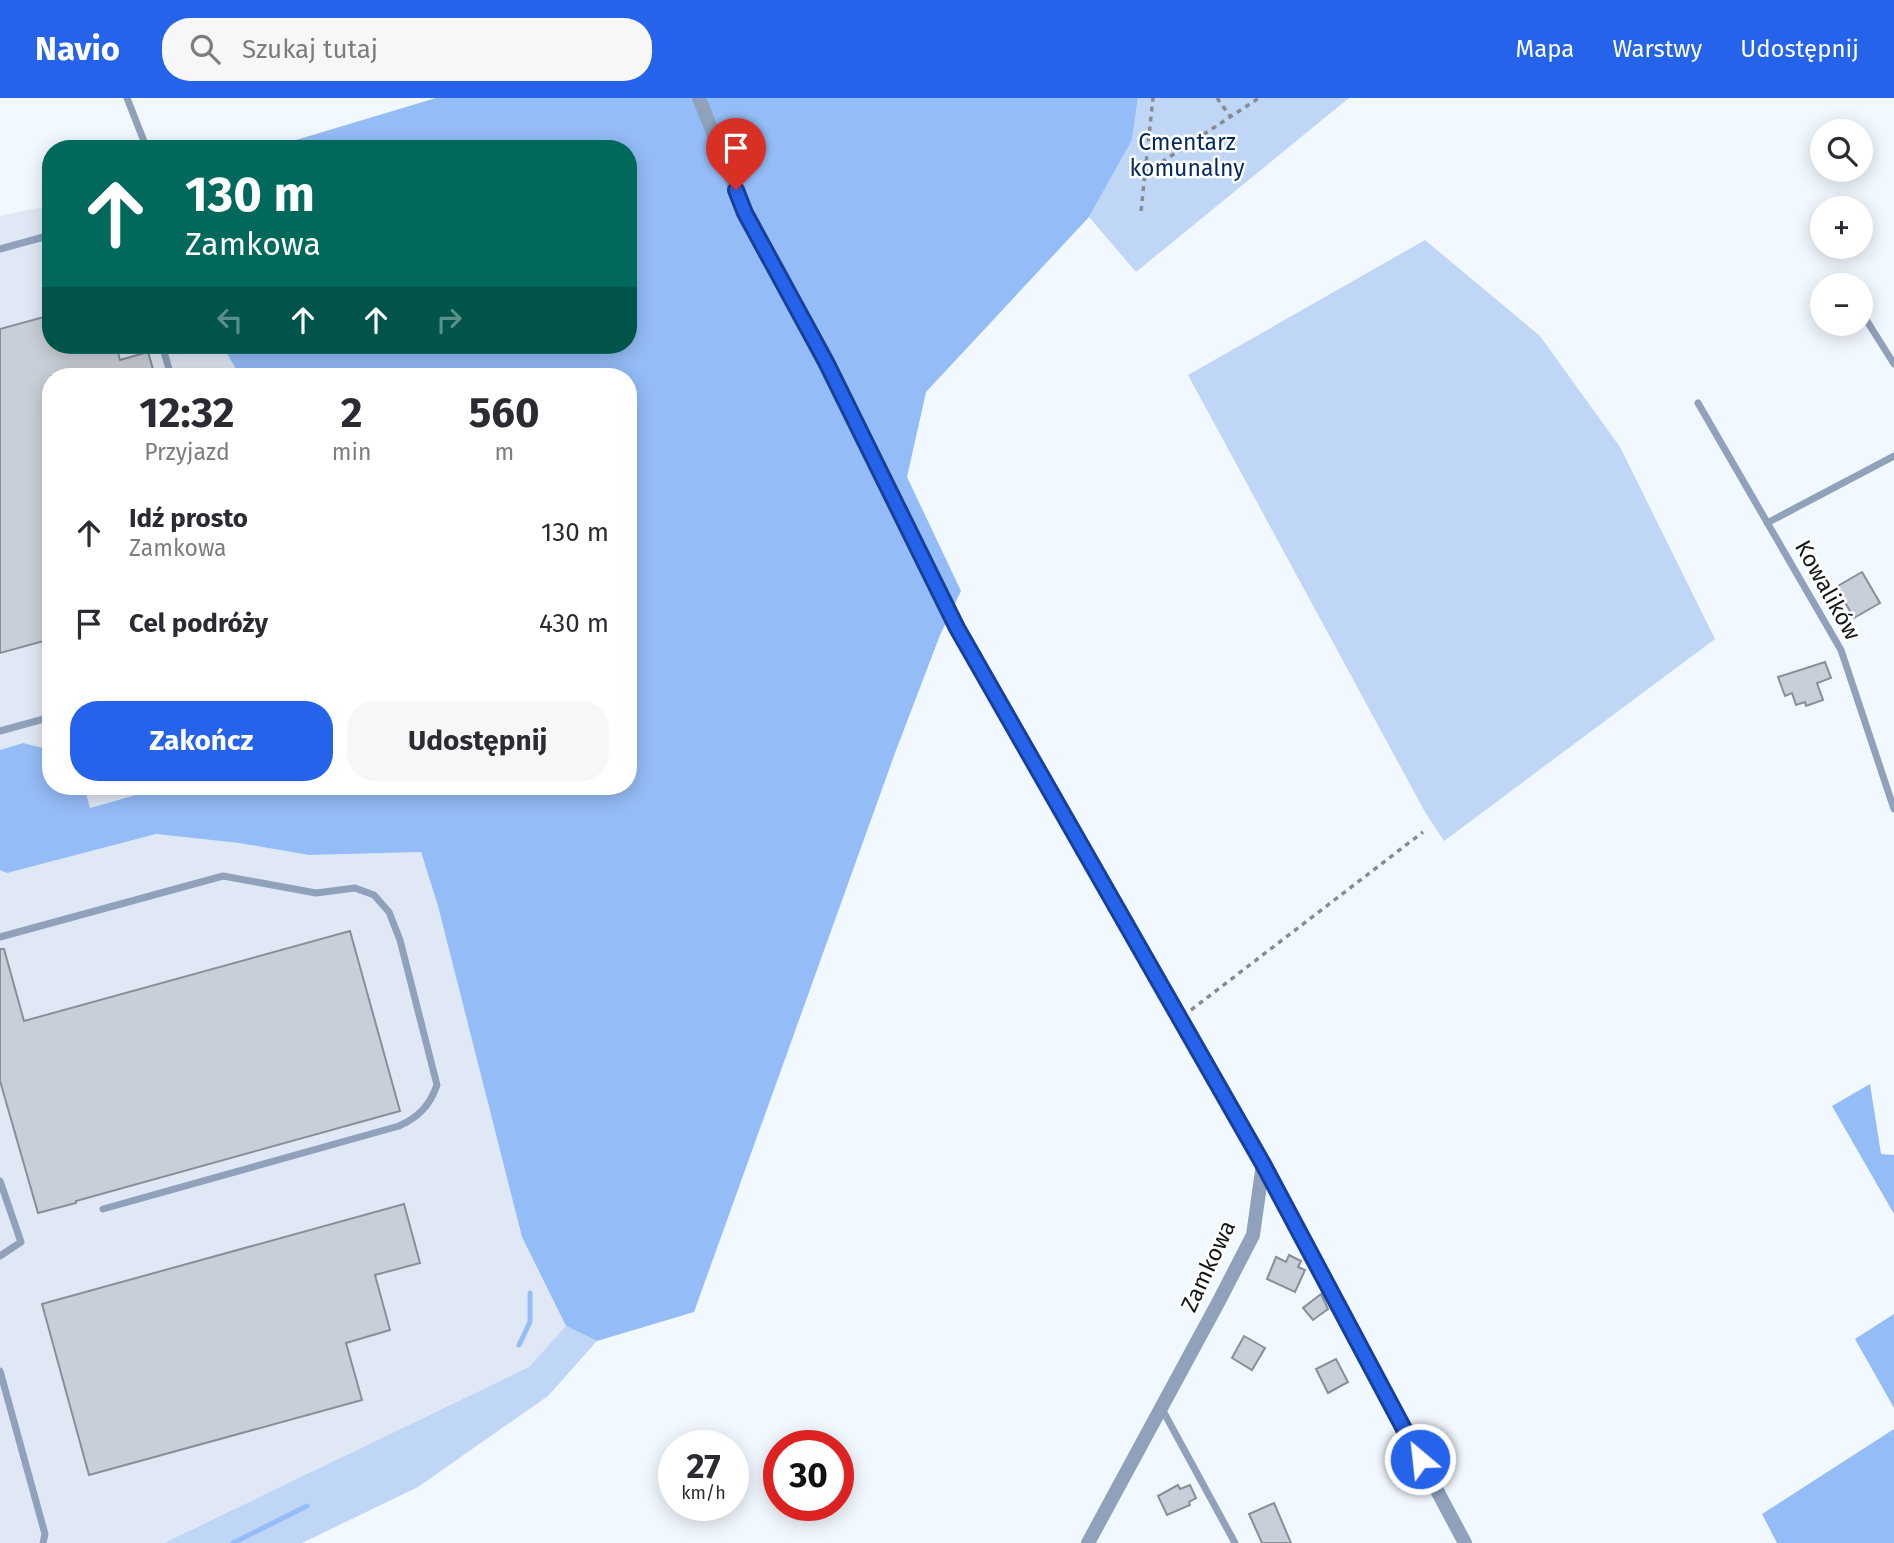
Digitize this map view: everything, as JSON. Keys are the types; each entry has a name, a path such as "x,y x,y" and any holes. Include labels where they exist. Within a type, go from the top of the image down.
{"street":[{"path":"699,98 745,213 826,362 957,628 1263,1164 1465,1543"},
{"name":"Zamkowa","path":"1088,1543 1253,1235 1263,1164"}],"lane":[{"path":"127,98 143,140"},
{"path":"0,249 42,237"},
{"path":"1873,331 1894,364"},
{"name":"Kowalików","path":"1698,403 1840,650 1894,809"},
{"path":"1768,523 1894,456"},
{"path":"0,732 42,720"},
{"path":"0,937 223,876 316,893 355,888 374,895 390,912 400,940 437,1085 432,1099 421,1113 399,1126 103,1209"},
{"path":"0,1181 21,1242 0,1256"},
{"path":"0,1371 45,1534 43,1543"},
{"path":"1161,1409 1236,1543"}],"path":[{"path":"1141,211 1153,98"},
{"path":"1217,98 1231,117"},
{"path":"1145,173 1259,98"},
{"path":"1181,1018 1423,832"}],"shaded area":[{"path":"436,98 1138,98 1132,140 1089,217 926,392 907,477 961,591 940,635 895,753 694,1312 597,1341 566,1326 522,1237 438,906 421,852 309,855 239,843 156,834 7,873 0,870 0,750 23,743 42,748 42,795 86,795 90,808 136,795 637,795 637,368 235,368 227,354 637,354 637,140 296,140"},
{"path":"42,207 42,354 227,354 235,368 42,368 42,748 23,743 0,750 0,216"},
{"path":"86,795 135,795 89,808"},
{"path":"156,834 239,843 309,855 421,852 438,906 522,1237 566,1326 529,1367 164,1543 0,1543 0,870 7,873"},
{"path":"1870,1084 1881,1154 1894,1155 1894,1214 1832,1106"},
{"path":"1894,1314 1894,1408 1855,1339"},
{"path":"1894,1429 1894,1543 1777,1543 1762,1514"}],"green space":[{"name":"Cmentarz komunalny","path":"1138,98 1349,98 1136,272 1089,217 1132,140"},
{"path":"1425,240 1540,336 1620,447 1715,639 1444,841 1425,812 1188,375"},
{"path":"566,1326 597,1341 548,1396 418,1487 302,1543 164,1543 529,1367"}],"building":[{"path":"42,317 42,354 118,354 120,360 149,354 153,368 42,368 42,641 0,653 0,329"},
{"path":"1862,572 1880,603 1854,618 1836,587"},
{"path":"1825,662 1831,678 1817,683 1823,700 1806,706 1805,702 1796,705 1792,693 1785,696 1778,677"},
{"path":"350,931 400,1111 38,1213 0,1081 0,949 4,949 24,1021"},
{"path":"404,1204 420,1263 375,1275 390,1330 346,1343 362,1400 89,1475 42,1304"},
{"path":"1289,1255 1301,1261 1298,1267 1305,1270 1295,1292 1267,1279 1276,1257 1286,1262"},
{"path":"1321,1294 1328,1309 1313,1320 1303,1308"},
{"path":"1244,1336 1265,1348 1252,1370 1232,1358"},
{"path":"1336,1359 1348,1382 1328,1393 1316,1369"},
{"path":"1178,1485 1180,1489 1190,1485 1196,1498 1189,1502 1190,1505 1167,1515 1158,1496"},
{"path":"1274,1503 1291,1543 1262,1543 1249,1514"}],"waterway":[{"path":"519,1345 530,1322 530,1293"},
{"path":"233,1543 307,1506"}],"route":[{"path":"736,190 745,213 826,362 957,628 1263,1164 1420,1459"}]}
